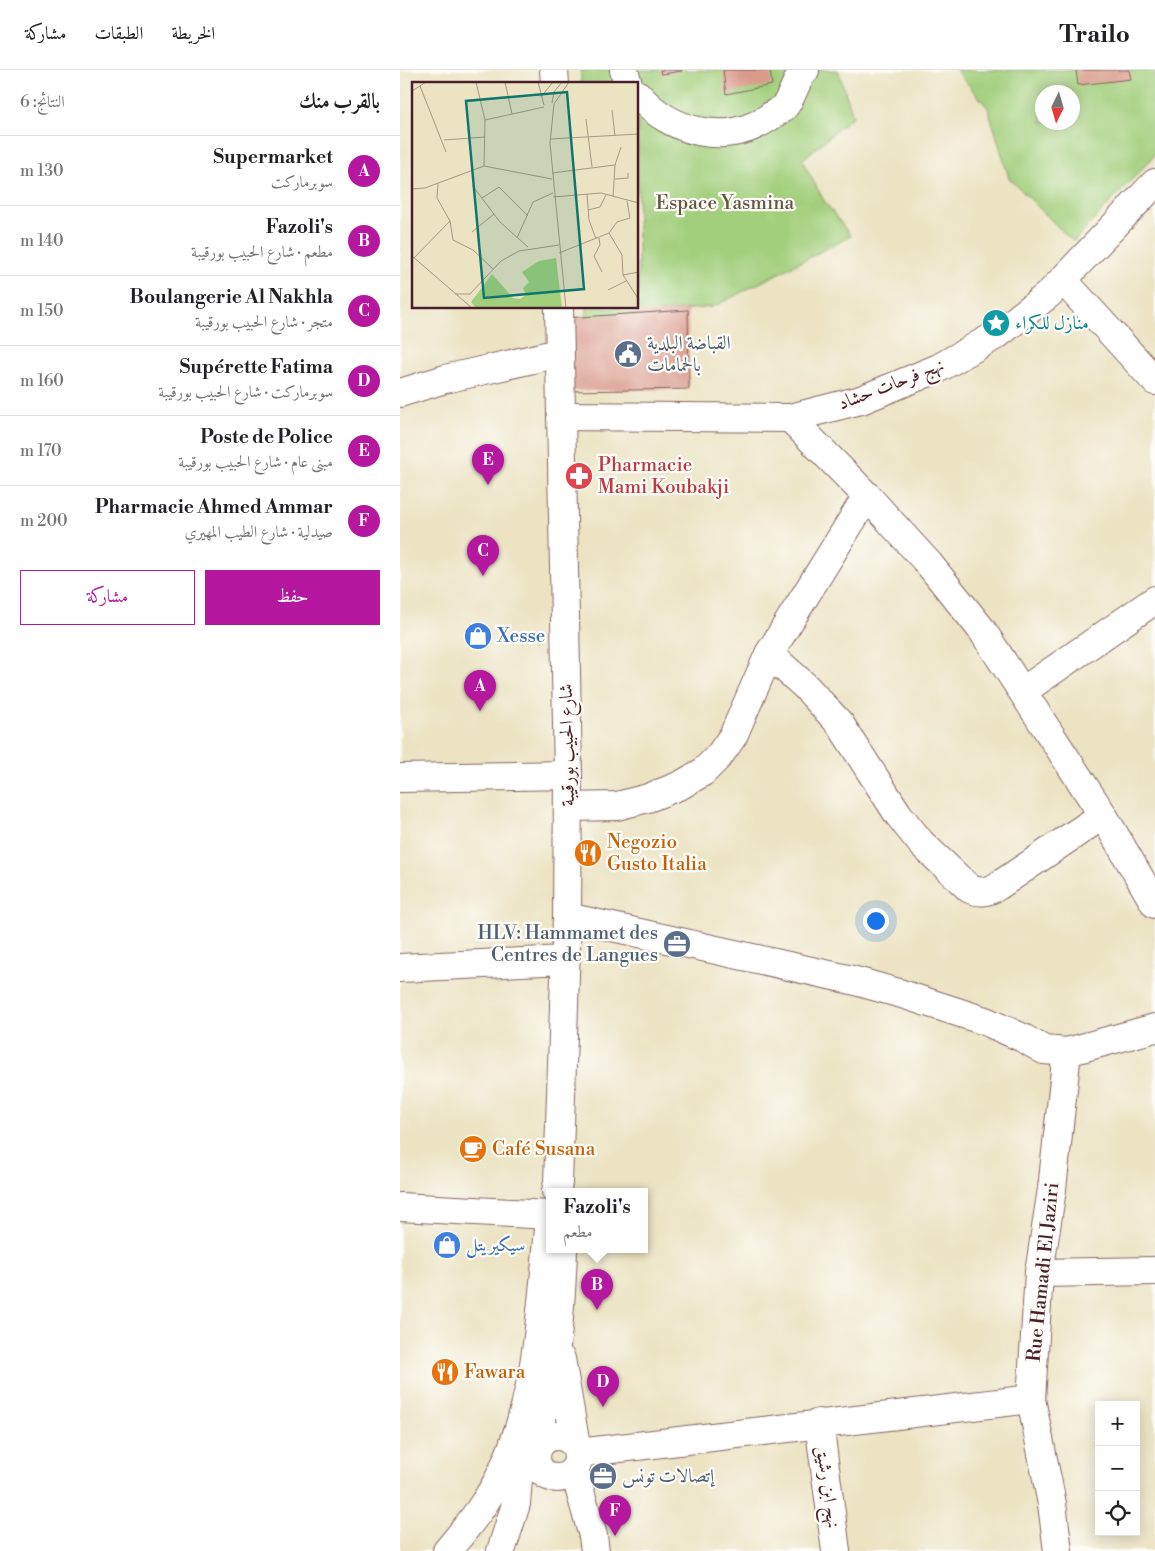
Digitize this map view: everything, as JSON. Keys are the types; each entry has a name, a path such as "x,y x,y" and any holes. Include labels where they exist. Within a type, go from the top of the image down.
{"street":[{"path":"639,96 649,108 681,127 717,134 753,128 784,106 799,76 805,70"},
{"name":"نهج فرحات حشاد","path":"561,416 790,418 861,400 939,368 998,334 1049,294 1155,183"},
{"path":"1063,280 1155,382"},
{"name":"شارع الحبيب بورقيبة","path":"558,1188 567,917 568,807 559,309"},
{"path":"400,393 445,380 559,353"},
{"path":"790,418 867,496 935,571 982,630 1103,815 1155,904"},
{"path":"568,807 617,806 648,798 681,785 703,772 719,756 733,736 769,654 867,496"},
{"path":"1023,691 1155,600"},
{"path":"769,654 805,686 840,724 898,814 921,842 970,889 978,892 988,892 1103,815"},
{"path":"400,778 568,775"},
{"path":"567,917 852,980 985,1021 1024,1038 1044,1050 1067,1052 1155,1028"},
{"path":"400,968 565,960"},
{"name":"Rue Hamadi El Jaziri","path":"1058,1551 1052,1504 1031,1399 1039,1273 1052,1189 1067,1052"},
{"path":"400,1207 546,1216"},
{"path":"501,1551 516,1504 526,1454 525,1406 539,1338 547,1253"},
{"path":"471,1551 483,1537 526,1454 545,1411 557,1340 564,1253"},
{"path":"1039,1273 1155,1271"},
{"path":"557,1340 589,1546"},
{"path":"526,1454 544,1474 552,1478 560,1478 576,1456 819,1424 1031,1399"},
{"name":"نهج ابن رشيق","path":"819,1424 836,1551"},
{"path":"447,1551 470,1523 502,1471 554,1435 563,1436 576,1456"}],"green space":[{"name":"Espace Yasmina","path":"581,70 838,70 853,116 802,160 824,201 851,236 713,307 587,319 587,309 639,309 639,82 581,82"},
{"path":"956,70 1155,70 1155,155 1073,242 1009,178 988,108"}],"building":[{"path":"660,70 682,70 682,71 661,74"},
{"path":"723,70 770,70 772,85 726,94"},
{"path":"1076,70 1129,70 1131,79 1078,85"},
{"name":"القباضة البلدية بالحمامات","path":"688,310 689,389 571,391 565,318"}],"place":[{"name":"منازل للكراء","path":"996,323"},
{"name":"القباضة البلدية بالحمامات","path":"628,354"},
{"name":"Pharmacie Mami Koubakji","path":"579,476"},
{"name":"Poste de Police","path":"488,485"},
{"name":"Boulangerie Al Nakhla","path":"483,576"},
{"name":"Xesse","path":"478,636"},
{"name":"Supermarket","path":"480,711"},
{"name":"Negozio Gusto Italia","path":"588,853"},
{"name":"HLV: Hammamet des Centres de Langues","path":"677,944"},
{"name":"Café Susana","path":"473,1149"},
{"name":"سيكيريتل","path":"447,1245"},
{"name":"Fazoli's","path":"597,1310"},
{"name":"Fawara","path":"445,1372"},
{"name":"Supérette Fatima","path":"603,1407"},
{"name":"إتصالات تونس","path":"603,1476"},
{"name":"Pharmacie Ahmed Ammar","path":"615,1536"}]}
